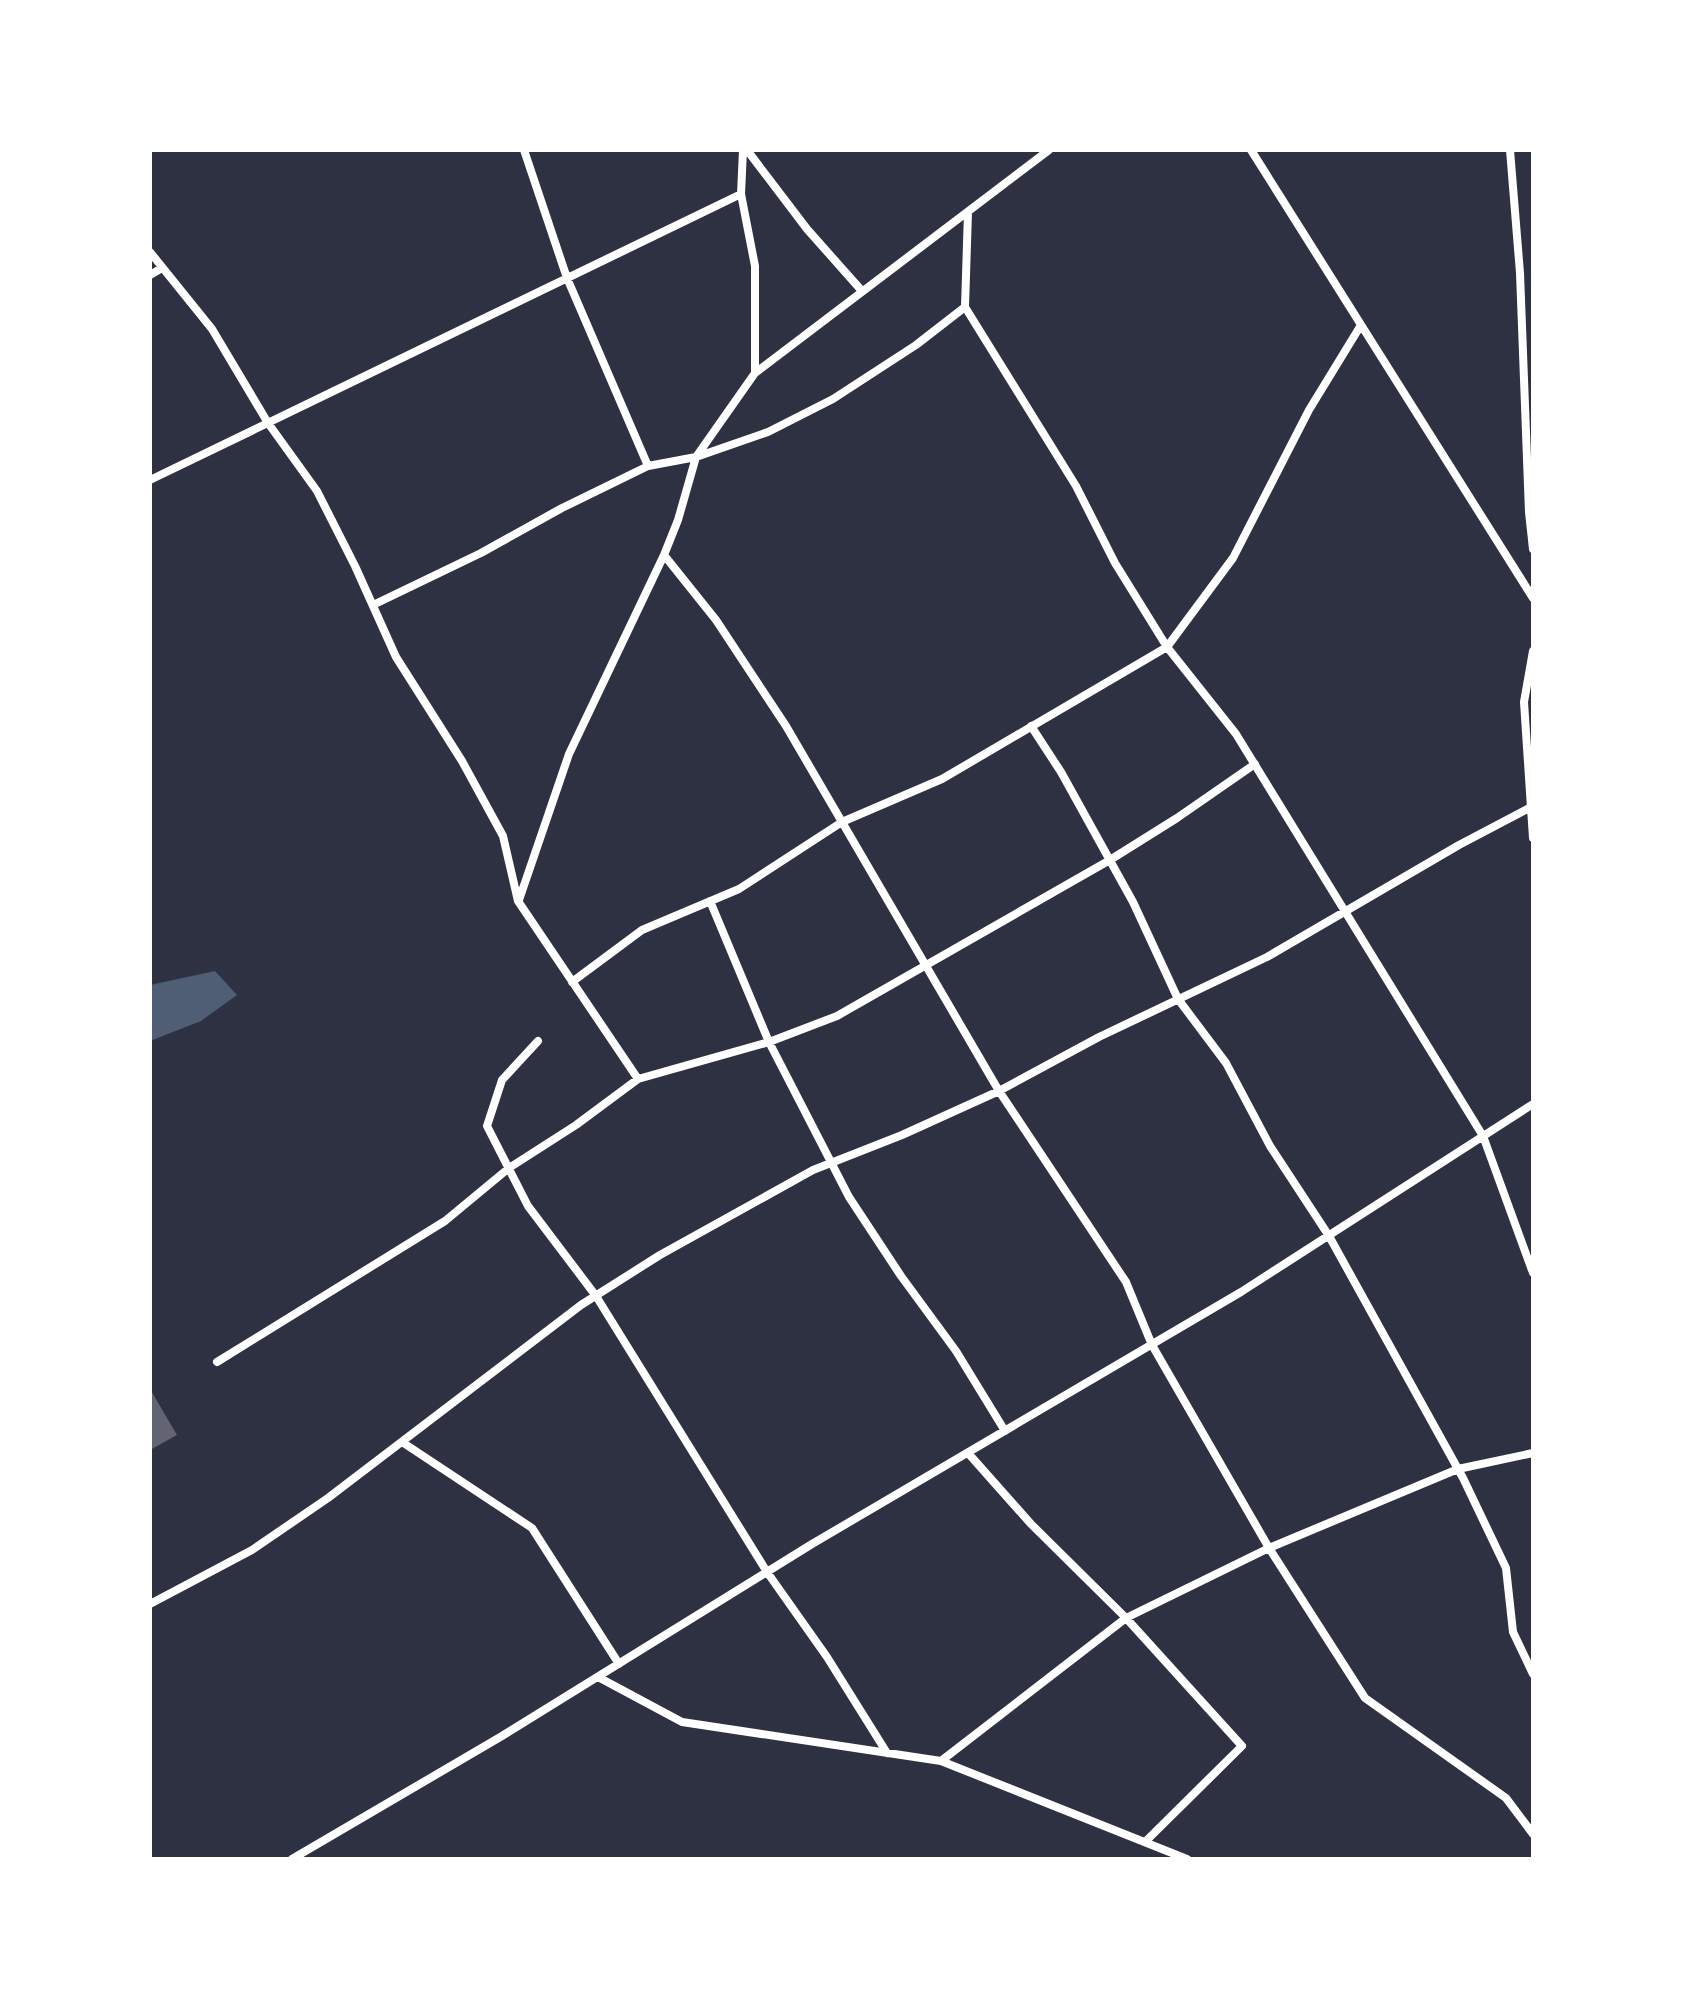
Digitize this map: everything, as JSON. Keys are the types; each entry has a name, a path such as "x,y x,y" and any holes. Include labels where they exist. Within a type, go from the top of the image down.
{"street":[{"path":"524,150 567,278 648,466"},
{"path":"745,150 741,194 755,266 755,373"},
{"path":"745,150 807,229 862,291"},
{"path":"518,901 569,754 664,555 678,520 696,457 755,373 1049,150"},
{"path":"1251,150 1533,598"},
{"path":"1510,150 1529,383 1529,512 1533,549"},
{"path":"150,480 741,194"},
{"path":"968,212 965,307 1076,486 1115,563 1167,647 1236,734 1347,910 1483,1136 1533,1273"},
{"path":"150,252 212,329 268,423 317,491 396,657 462,761 503,836 518,901 638,1079"},
{"path":"150,275 162,268"},
{"path":"373,605 648,466 696,457 768,432 833,399 916,345 965,307"},
{"path":"572,982 642,930 739,889 842,822 942,779 1167,647 1233,558 1309,410 1361,325"},
{"path":"664,555 716,620 786,726 923,966 999,1091 1126,1282 1152,1345 1269,1548 1365,1698 1506,1798 1533,1834"},
{"path":"1533,651 1524,702 1533,838"},
{"path":"1031,726 1061,772 1133,902 1178,999 1226,1063 1270,1146 1329,1236 1458,1469 1506,1568 1513,1632 1533,1674"},
{"path":"217,1362 445,1221 509,1168 576,1125 638,1079 769,1042 837,1016 1110,860 1255,764"},
{"path":"150,1604 252,1550 596,1296 696,1235 813,1170 902,1135 999,1091 1099,1037 1267,957 1531,806"},
{"path":"710,901 769,1042 830,1164 901,1276 956,1351 1005,1431"},
{"path":"538,1041 502,1080 487,1126 528,1206 596,1296 767,1572 827,1657 887,1753"},
{"path":"292,1859 598,1677 767,1572 1241,1292 1533,1104"},
{"path":"402,1442 532,1528 619,1664"},
{"path":"968,1453 1031,1524 1126,1618 1242,1746 1145,1842"},
{"path":"941,1761 1126,1618 1269,1548 1458,1469 1533,1453"},
{"path":"598,1677 682,1722 941,1761 1187,1859"}],"water":[{"path":"215,971 237,995 201,1021 150,1041 150,985"}],"building":[{"path":"150,1389 177,1435 150,1450"}]}
